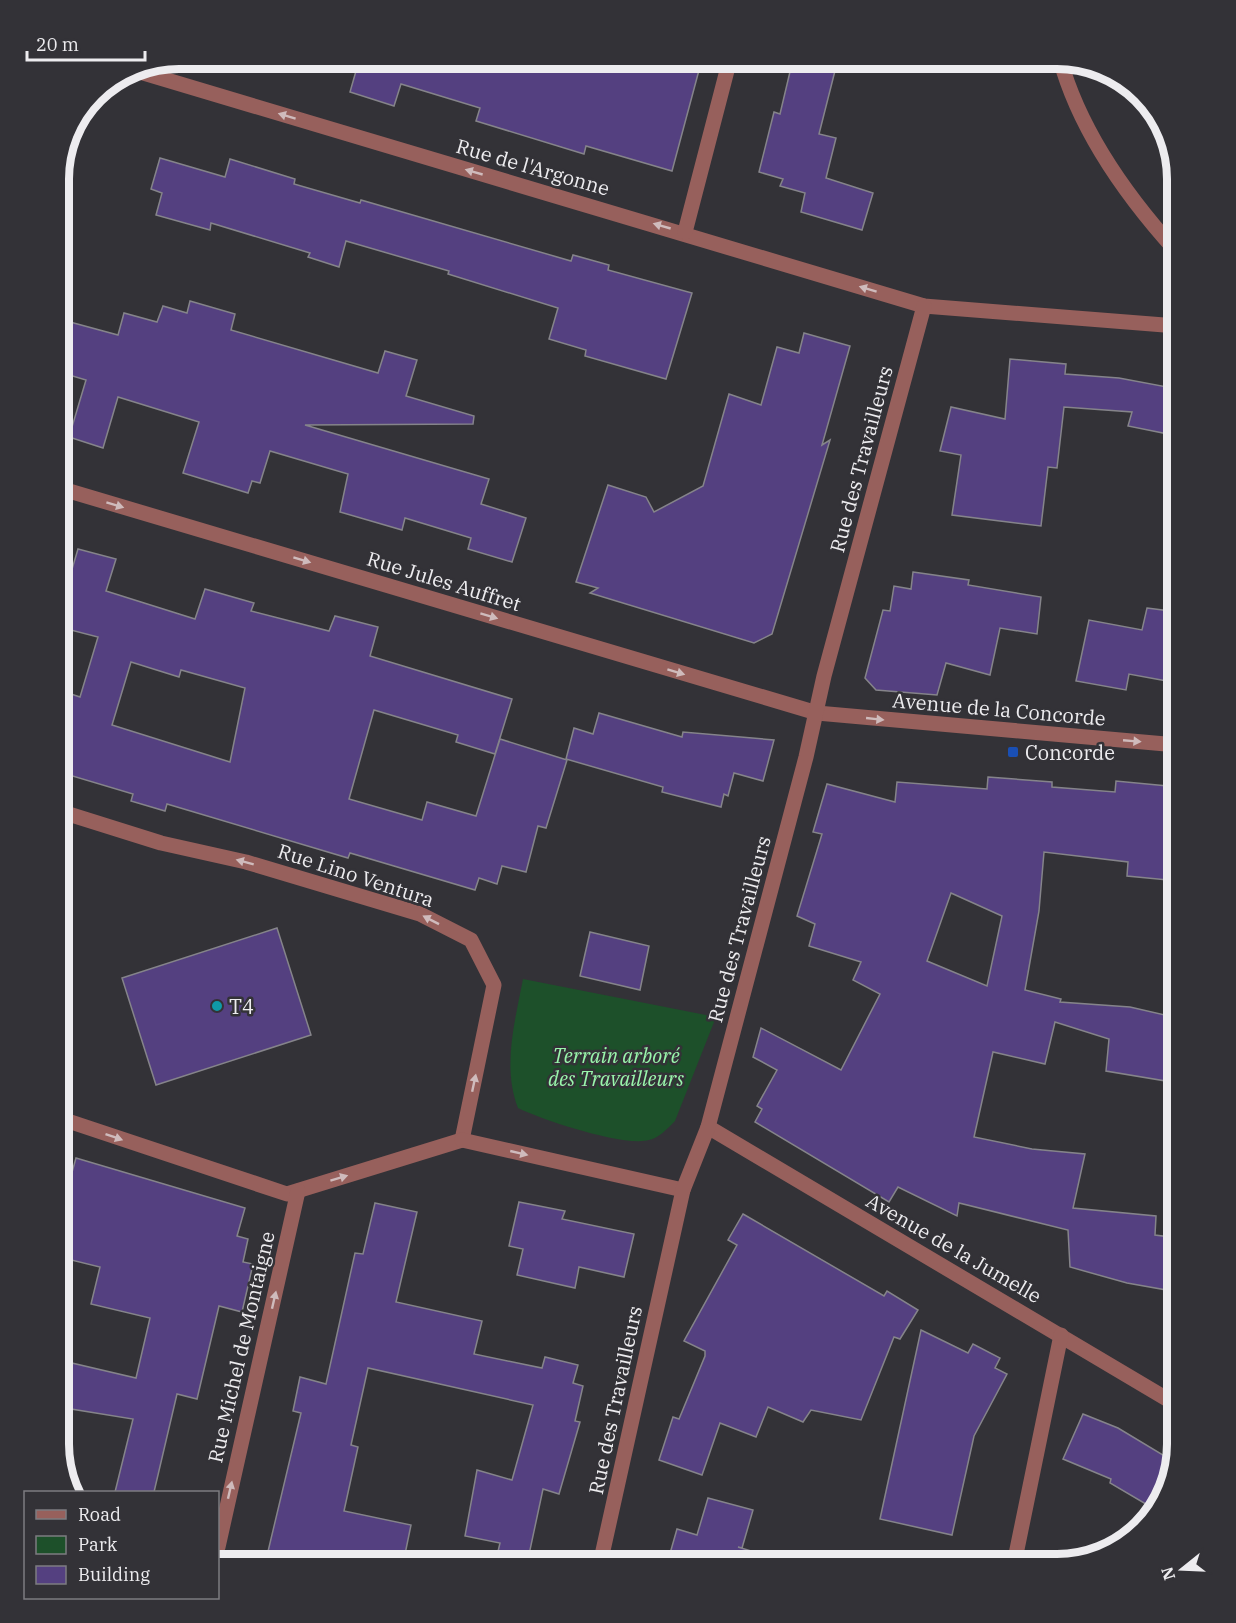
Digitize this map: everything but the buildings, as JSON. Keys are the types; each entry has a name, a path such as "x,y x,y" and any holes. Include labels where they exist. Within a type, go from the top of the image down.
{"street":[{"path":"685,232 727,69"},
{"path":"1063,69 1068,87 1107,162 1149,221 1167,240"},
{"name":"Rue de l'Argonne","path":"147,74 685,232 924,306 1167,325"},
{"name":"Rue des Travailleurs","path":"602,1554 683,1190 708,1127 817,713 824,676 924,306"},
{"name":"Rue Jules Auffret","path":"69,491 817,713"},
{"name":"Avenue de la Concorde","path":"817,713 1167,744"},
{"name":"Rue Lino Ventura","path":"69,814 161,843 246,862 420,914 471,940 494,985 462,1140"},
{"path":"69,1122 287,1194 462,1140 683,1190"},
{"name":"Avenue de la Jumelle","path":"708,1127 1167,1398"},
{"name":"Rue Michel de Montaigne","path":"219,1543 298,1191"},
{"path":"1016,1554 1061,1335"}],"green space":[{"name":"Terrain arboré des Travailleurs","path":"523,979 716,1017 675,1121 663,1132 649,1140 621,1140 583,1131 518,1108 513,1092 510,1060"}],"place":[{"name":"Concorde","path":"1013,752"},
{"name":"T4","path":"217,1006"}]}
